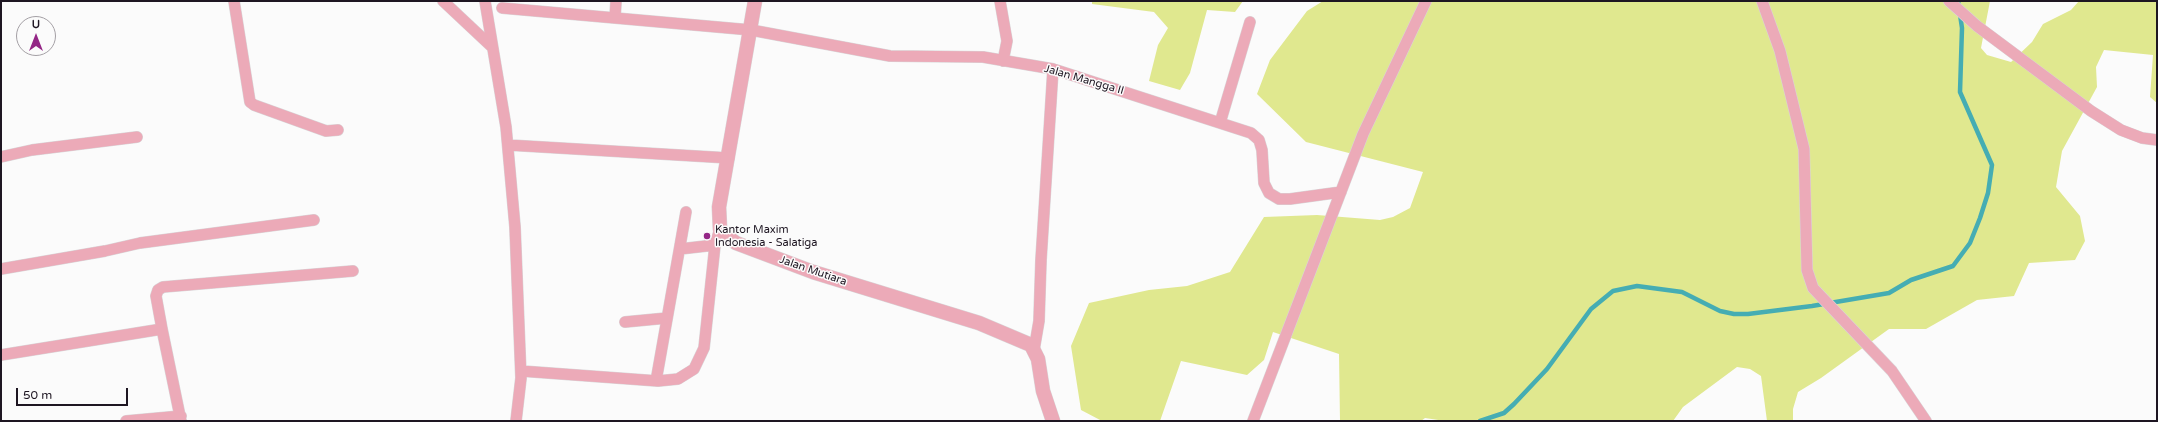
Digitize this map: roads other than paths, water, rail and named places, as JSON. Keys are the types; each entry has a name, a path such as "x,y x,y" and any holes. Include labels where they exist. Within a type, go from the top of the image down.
{"street":[{"path":"234,1 250,102 254,105 326,131 338,130"},
{"path":"443,1 492,47"},
{"path":"485,1 508,145 515,227 521,371 516,421"},
{"path":"615,18 616,1"},
{"path":"521,371 656,381 678,379 694,369 704,348 715,245 720,229 719,207 729,158 755,1"},
{"path":"1000,1 1007,41 1003,61"},
{"path":"1253,421 1363,134 1426,1"},
{"path":"1762,1 1780,51 1804,149 1807,270 1813,288 1892,371 1926,421"},
{"path":"1949,1 1978,26 2091,111 2121,130 2142,138 2157,140"},
{"name":"Jalan Mangga II","path":"502,8 751,30 890,56 983,57 1053,70 1251,133 1259,140 1262,150 1264,183 1269,193 1279,199 1290,200 1341,192"},
{"path":"1220,123 1250,22"},
{"path":"1052,421 1043,391 1038,358 1034,350 1039,321 1041,260 1053,70"},
{"path":"1,157 32,150 137,137"},
{"path":"508,145 729,158"},
{"path":"656,381 686,212"},
{"path":"1,269 105,251 140,243 314,220"},
{"name":"Jalan Mutiara","path":"720,229 736,243 812,272 978,323 1023,341 1031,345 1034,350"},
{"path":"680,249 715,245"},
{"path":"126,421 181,419 156,296 160,288 353,271"},
{"path":"626,322 667,318"},
{"path":"1,356 162,328"}],"waterway":[{"path":"1480,421 1504,413 1514,404 1547,369 1591,309 1613,291 1637,286 1682,292 1720,311 1734,314 1748,314 1812,306 1889,293 1911,280 1953,266 1970,243 1980,218 1988,193 1992,165 1960,92 1962,28 1958,1"}],"place":[{"name":"Kantor Maxim Indonesia - Salatiga","path":"707,236"}]}
